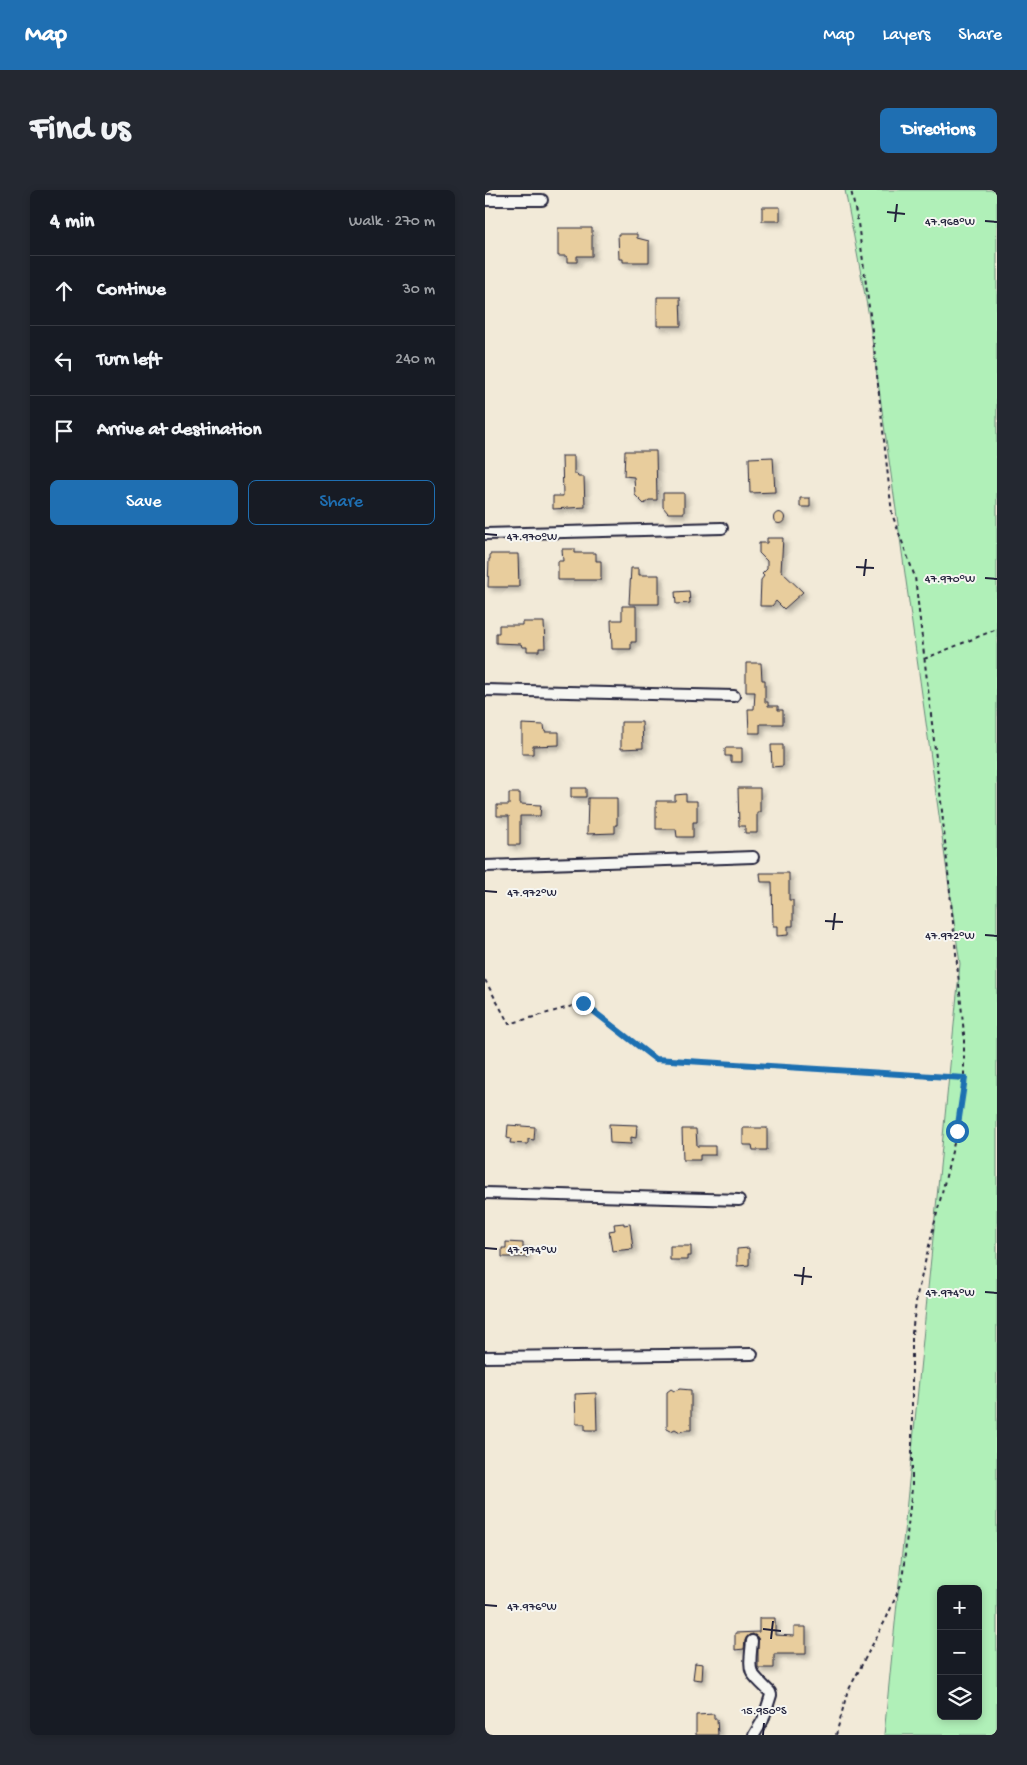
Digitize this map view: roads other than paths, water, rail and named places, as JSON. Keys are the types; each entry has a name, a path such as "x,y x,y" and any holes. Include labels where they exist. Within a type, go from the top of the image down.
{"street":[{"path":"485,200 542,200"},
{"path":"485,534 722,528"},
{"path":"485,690 734,696"},
{"path":"485,866 753,857"},
{"path":"485,1193 739,1200"},
{"path":"485,1357 752,1354"},
{"path":"752,1641 749,1669 771,1695 763,1720 754,1735"}]}
